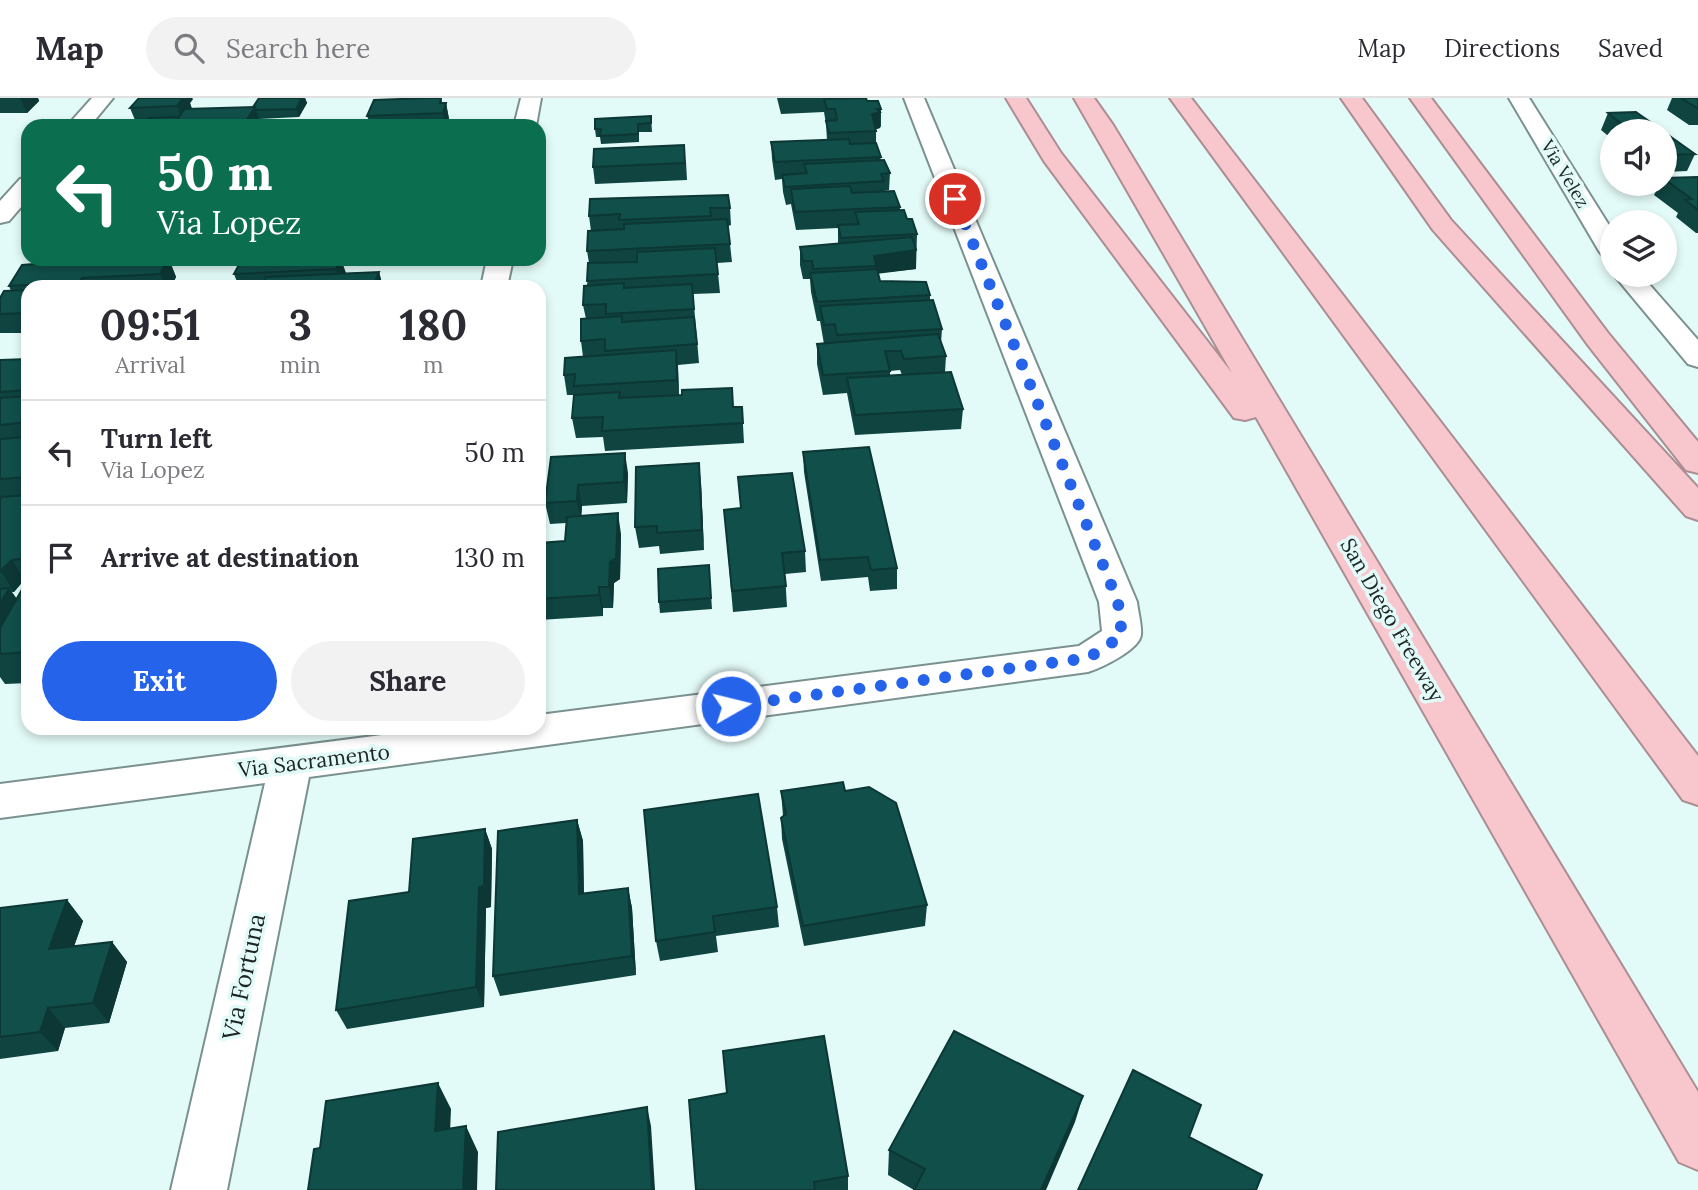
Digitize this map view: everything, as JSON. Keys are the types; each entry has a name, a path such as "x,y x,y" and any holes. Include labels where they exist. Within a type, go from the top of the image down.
{"highway":[{"path":"1016,98 1052,156 1356,559"},
{"name":"San Diego Freeway","path":"1084,98 1102,124 1698,1143"},
{"path":"1180,98 1698,788"},
{"path":"1351,98 1442,225 1698,509"},
{"path":"1420,98 1598,339 1698,463"}],"street":[{"path":"84,119 103,98"},
{"path":"526,119 531,98"},
{"name":"Via Sacramento","path":"546,722 1088,658 1122,636 1118,602 914,98"},
{"name":"Via Velez","path":"1519,98 1600,231"},
{"path":"0,216 21,192"},
{"path":"1637,287 1698,358"},
{"name":"Via Sacramento","path":"0,800 290,764 405,739 439,735"},
{"name":"Via Fortuna","path":"200,1190 290,764"}],"building":[{"path":"139,98 183,98 177,106 130,108"},
{"path":"259,98 302,98 296,109 256,110 253,107"},
{"path":"441,98 440,103 446,103 443,113 367,116 374,100"},
{"path":"866,98 867,101 878,101 881,109 877,109 880,112 872,114 876,131 829,133 826,121 837,120 835,109 827,109 824,99"},
{"path":"1681,98 1698,98 1698,108 1697,108"},
{"path":"255,107 247,119 177,119 185,109"},
{"path":"1636,112 1646,119 1615,119 1608,113"},
{"path":"651,116 651,123 638,124 638,134 600,136 601,129 595,129 595,119"},
{"path":"179,117 177,119 149,118"},
{"path":"849,139 850,144 876,143 881,157 775,162 771,142"},
{"path":"1677,141 1695,154 1677,155"},
{"path":"684,145 685,163 593,167 594,149"},
{"path":"884,160 890,173 881,174 884,181 785,187 782,175 807,173 804,164"},
{"path":"1698,177 1698,210 1685,200 1692,199 1677,188 1677,178"},
{"path":"850,186 852,193 894,191 900,207 795,212 791,189"},
{"path":"728,195 730,208 710,208 711,216 619,220 620,214 589,216 590,199"},
{"path":"904,210 907,219 912,219 917,234 841,238 838,225 859,224 855,212"},
{"path":"727,219 730,244 587,251 588,231 624,229 624,224"},
{"path":"912,237 916,250 874,256 876,266 813,269 812,261 803,261 800,247"},
{"path":"715,248 718,274 587,281 588,263 637,262 637,252"},
{"path":"21,266 164,266 160,274 80,280 21,280 21,285 9,286"},
{"path":"238,266 337,266 336,269 234,274"},
{"path":"877,269 880,281 926,282 930,295 817,302 810,273"},
{"path":"379,272 376,280 265,280 266,277"},
{"path":"624,283 624,288 692,284 694,309 606,314 606,304 583,305 584,286"},
{"path":"21,290 21,313 0,314 0,298 4,291"},
{"path":"933,300 942,329 837,335 835,324 824,325 820,306"},
{"path":"622,316 622,322 694,317 697,344 605,351 605,339 581,341 581,319"},
{"path":"938,334 946,356 904,359 901,351 885,351 890,371 823,375 817,344"},
{"path":"676,350 677,380 574,386 575,374 564,375 565,358"},
{"path":"21,359 21,390 0,392 0,360"},
{"path":"951,372 963,409 855,415 847,378"},
{"path":"732,388 733,407 742,407 743,423 602,431 603,417 572,418 574,395 620,392 619,398 682,395 682,390"},
{"path":"21,396 21,423 0,425 0,398"},
{"path":"21,438 21,478 0,479 0,439"},
{"path":"869,447 897,568 871,570 868,557 820,560 803,452"},
{"path":"625,453 624,482 578,485 577,501 546,503 551,457"},
{"path":"699,463 702,530 657,533 657,526 635,527 636,467"},
{"path":"792,473 805,551 782,553 786,586 732,591 724,510 741,508 738,477"},
{"path":"21,496 21,559 12,560 0,571 0,499"},
{"path":"618,513 616,558 610,562 609,587 599,587 599,595 546,599 546,542 565,541 567,517"},
{"path":"709,565 711,598 659,602 658,569"},
{"path":"9,588 0,604 0,589"},
{"path":"21,591 21,652 0,654 0,628"},
{"path":"843,782 845,791 869,787 896,803 927,905 803,926 781,818 786,814 781,791"},
{"path":"758,794 777,907 713,916 715,932 656,941 644,810"},
{"path":"577,820 579,894 628,888 632,956 493,976 498,831"},
{"path":"485,829 484,886 479,887 476,987 336,1010 349,901 409,892 413,839"},
{"path":"67,900 49,949 112,942 93,1003 48,1008 40,1032 0,1037 0,908"},
{"path":"954,1031 1083,1096 1041,1190 914,1190 925,1169 889,1150"},
{"path":"824,1036 848,1176 814,1182 815,1190 696,1190 689,1100 727,1093 723,1051"},
{"path":"1133,1070 1201,1105 1189,1137 1262,1175 1256,1190 1078,1190"},
{"path":"438,1083 435,1131 466,1126 463,1190 308,1190 314,1149 320,1148 326,1101"},
{"path":"647,1107 652,1190 496,1190 498,1132"}],"route":[{"path":"731,706 1088,658 1122,636 1118,602 955,199"}]}
